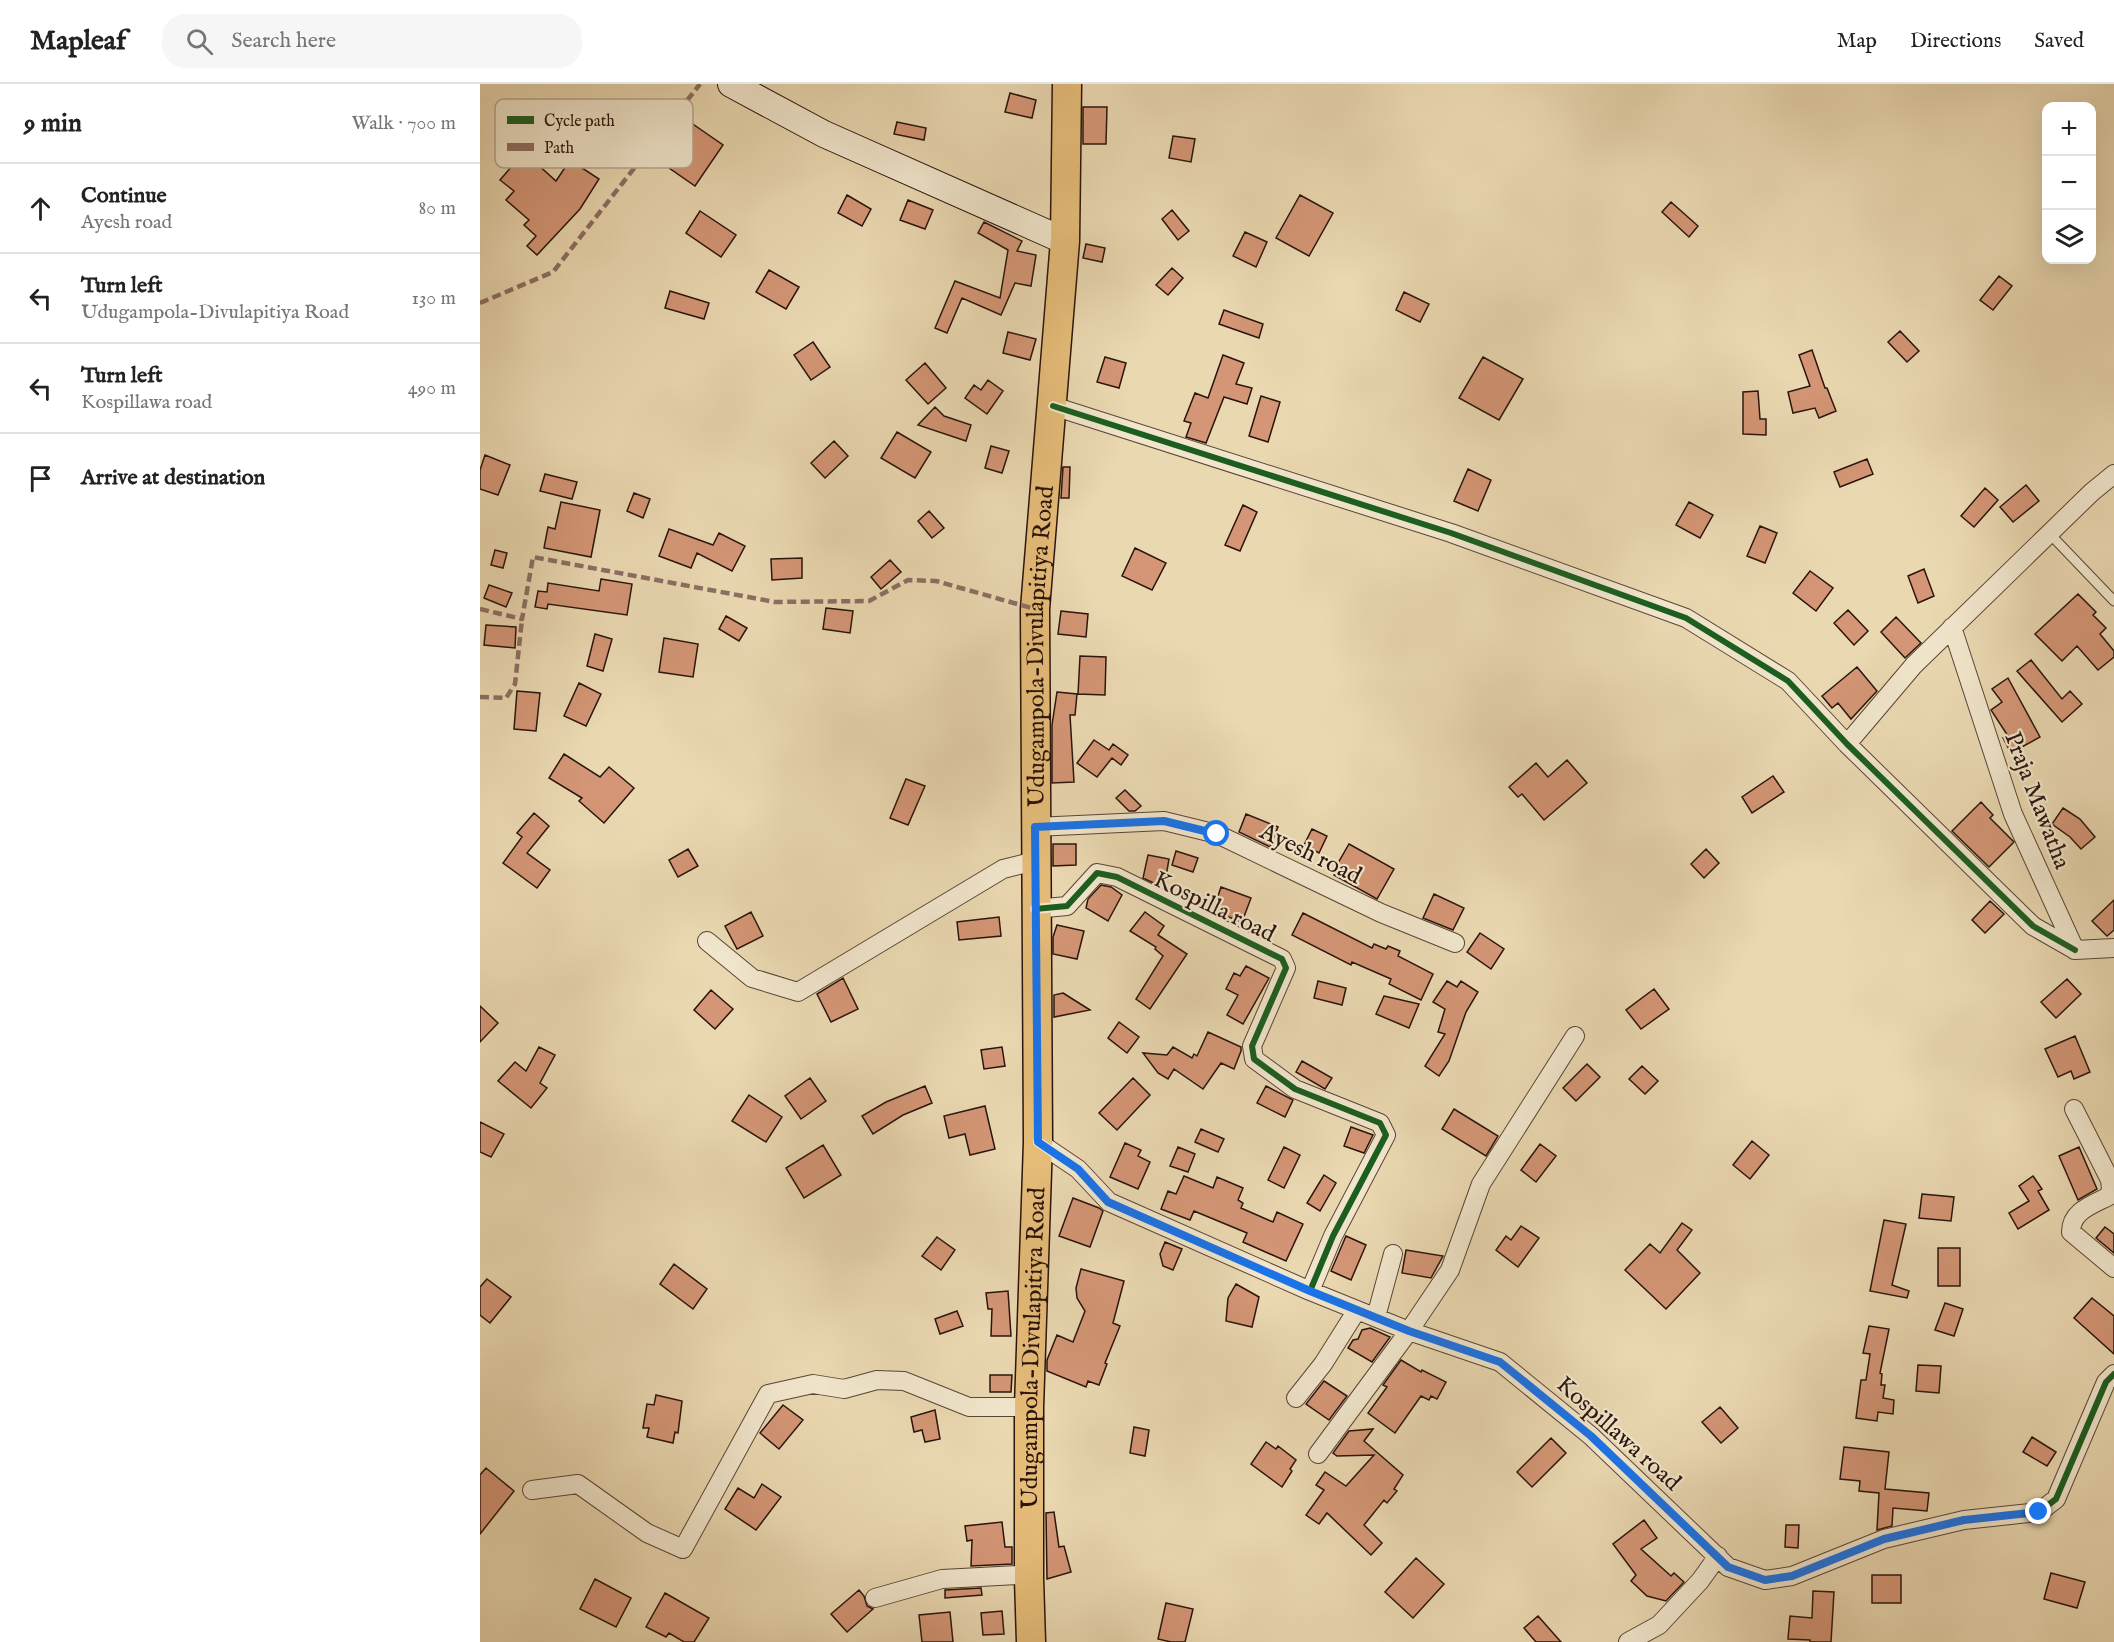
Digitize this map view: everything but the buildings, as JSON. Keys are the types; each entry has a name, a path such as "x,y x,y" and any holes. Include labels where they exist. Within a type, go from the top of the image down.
{"main road":[{"name":"Udugampola-Divulapitiya Road","path":"1031,1642 1029,1407 1038,1142 1035,609 1065,241 1068,84"}],"street":[{"path":"731,84 824,134 1065,241"},
{"path":"1053,406 1451,533 1686,618 1788,681 1847,744 2033,926 2075,950 2114,948"},
{"path":"1847,744 1914,665 2049,533 2114,474"},
{"name":"Praja Mawatha","path":"1952,627 2013,814 2075,950"},
{"name":"Ayesh road","path":"1035,827 1164,821 1217,834 1381,913 1455,943"},
{"path":"707,941 752,978 798,992 1003,869 1035,861"},
{"name":"Kospilla road","path":"1035,909 1067,906 1097,873 1117,877 1282,959 1287,968 1252,1046 1254,1059 1295,1089 1380,1122 1386,1135 1333,1236 1310,1291"},
{"path":"1318,1454 1409,1331 1450,1270 1481,1184 1575,1036"},
{"path":"2074,1109 2110,1180 2111,1189 2109,1196 2077,1213 2071,1223 2071,1232 2114,1268"},
{"name":"Kospillawa road","path":"1038,1142 1078,1169 1108,1202 1310,1291 1409,1331 1500,1362 1591,1436 1728,1567 1765,1580 1792,1576 1884,1539 1964,1520 2039,1512 2056,1499 2106,1382 2114,1374"},
{"path":"1376,1317 1393,1254"},
{"path":"1296,1398 1323,1364 1357,1310"},
{"path":"532,1491 578,1484 648,1533 683,1549 768,1394 813,1384 844,1389 877,1380 904,1381 969,1407 1029,1407"},
{"path":"1628,1642 1659,1625 1700,1581 1718,1556"},
{"path":"875,1598 942,1579 1018,1575 1029,1579"}],"lane":[{"path":"2049,533 2114,601"}],"marked path":[{"path":"688,99 700,84"},
{"path":"480,303 553,272 634,168"},
{"path":"480,609 522,619 533,557 775,602 869,601 908,580 936,581 1035,609"},
{"path":"480,697 506,698 515,684 522,619"}],"cycle path":[{"path":"1053,406 1451,533 1686,618 1788,681 1847,744 2033,926 2075,950"},
{"path":"1035,909 1067,906 1097,873 1117,877 1282,959 1286,968 1252,1046 1254,1059 1295,1089 1380,1123 1386,1135 1333,1236 1310,1291"},
{"path":"1038,1142 1078,1169 1109,1202 1310,1291 1409,1331 1500,1362 1591,1436 1728,1567 1765,1580 1792,1576 1884,1539 1964,1520 2039,1512 2056,1499 2106,1382 2114,1374"}],"route":[{"path":"1217,834 1164,821 1035,827 1038,1142 1078,1169 1108,1202 1310,1291 1409,1331 1500,1362 1591,1436 1728,1567 1765,1580 1792,1576 1884,1539 1964,1520 2039,1512"}]}
